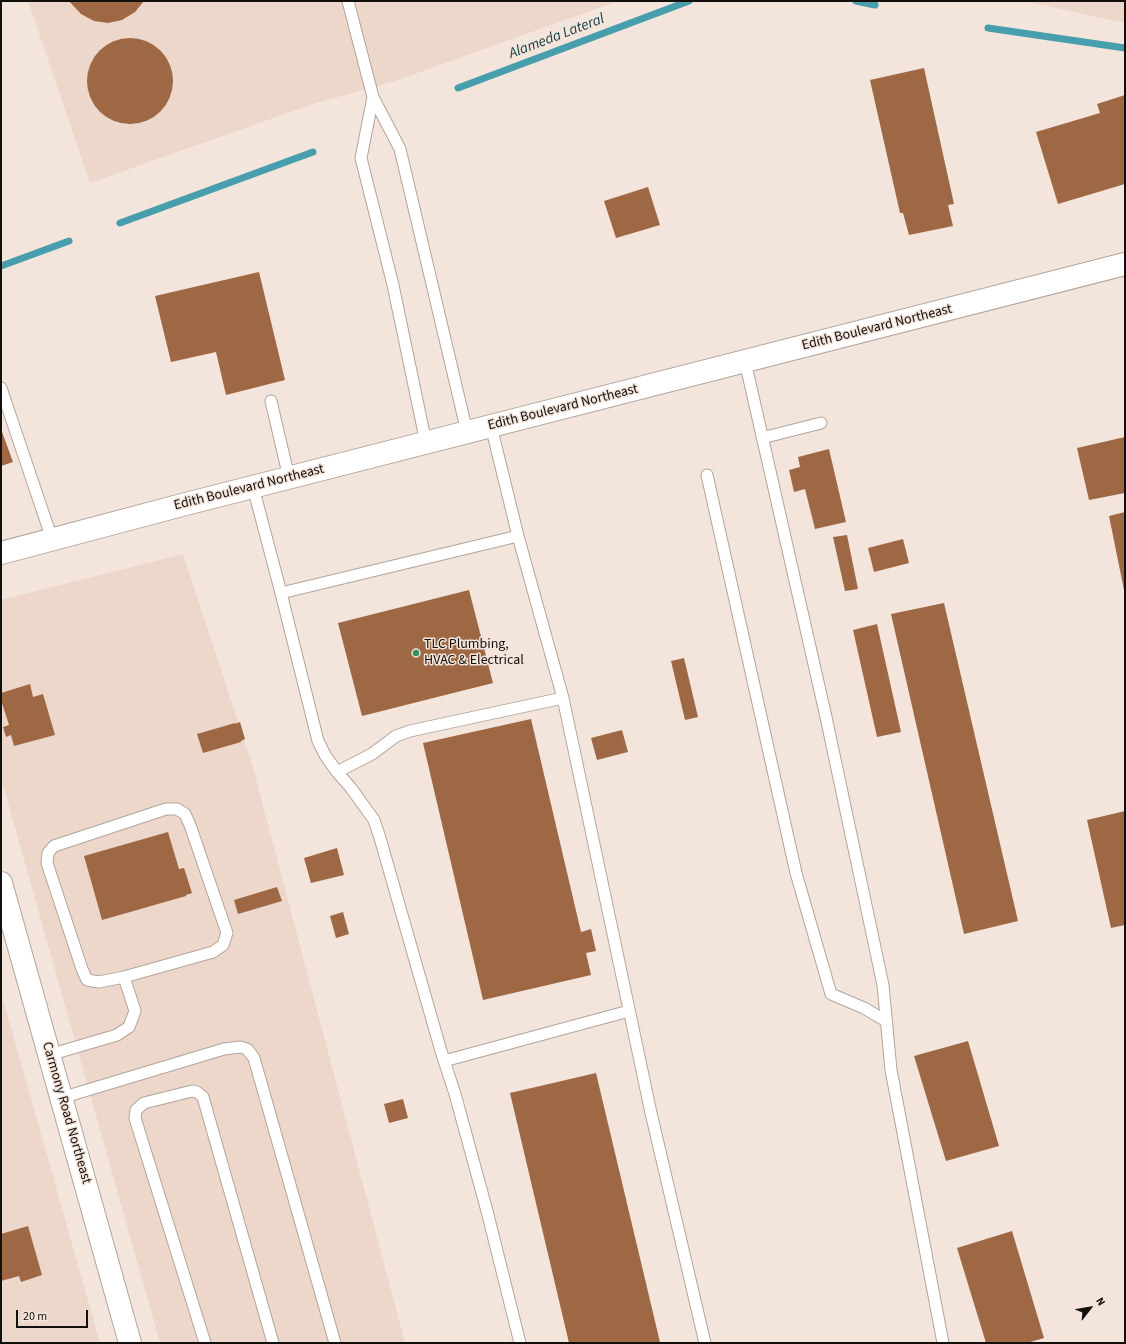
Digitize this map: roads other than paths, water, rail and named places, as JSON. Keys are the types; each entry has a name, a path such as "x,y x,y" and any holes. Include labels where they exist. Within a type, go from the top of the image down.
{"street":[{"name":"Edith Boulevard Northeast","path":"1,553 1125,264"},
{"name":"Carmony Road Northeast","path":"1,883 130,1343"}],"lane":[{"path":"348,1 373,97 400,149 468,432"},
{"path":"373,97 361,158 393,285 426,443"},
{"path":"745,361 824,709 882,977 891,1070 943,1343"},
{"path":"1,388 52,539"},
{"path":"271,401 289,478"},
{"path":"762,438 820,423"},
{"path":"491,426 518,536 563,698 651,1113 705,1343"},
{"path":"708,475 796,873 831,994 864,1008 886,1021"},
{"path":"253,487 318,741 325,755 337,772 351,788 374,820 455,1094 487,1211 520,1343"},
{"path":"281,594 518,536"},
{"path":"337,772 372,754 396,736 410,731 563,698"},
{"path":"166,809 177,809 184,814 190,825 227,933 223,945 212,952 124,977 99,982 87,980 47,863 48,853 54,846 166,809"},
{"path":"49,1055 117,1035 129,1027 135,1011 124,977"},
{"path":"444,1061 629,1011"},
{"path":"61,1098 224,1049 240,1047 247,1049 254,1058 334,1343"},
{"path":"205,1343 135,1118 136,1110 144,1103 192,1091 197,1092 203,1097 273,1343"}],"waterway":[{"name":"Alameda Lateral","path":"458,88 689,1"},
{"path":"856,1 875,5"},
{"path":"988,28 1125,48"},
{"path":"120,223 313,152"},
{"path":"1,266 69,241"}],"place":[{"name":"TLC Plumbing, HVAC & Electrical","path":"416,653"}]}
